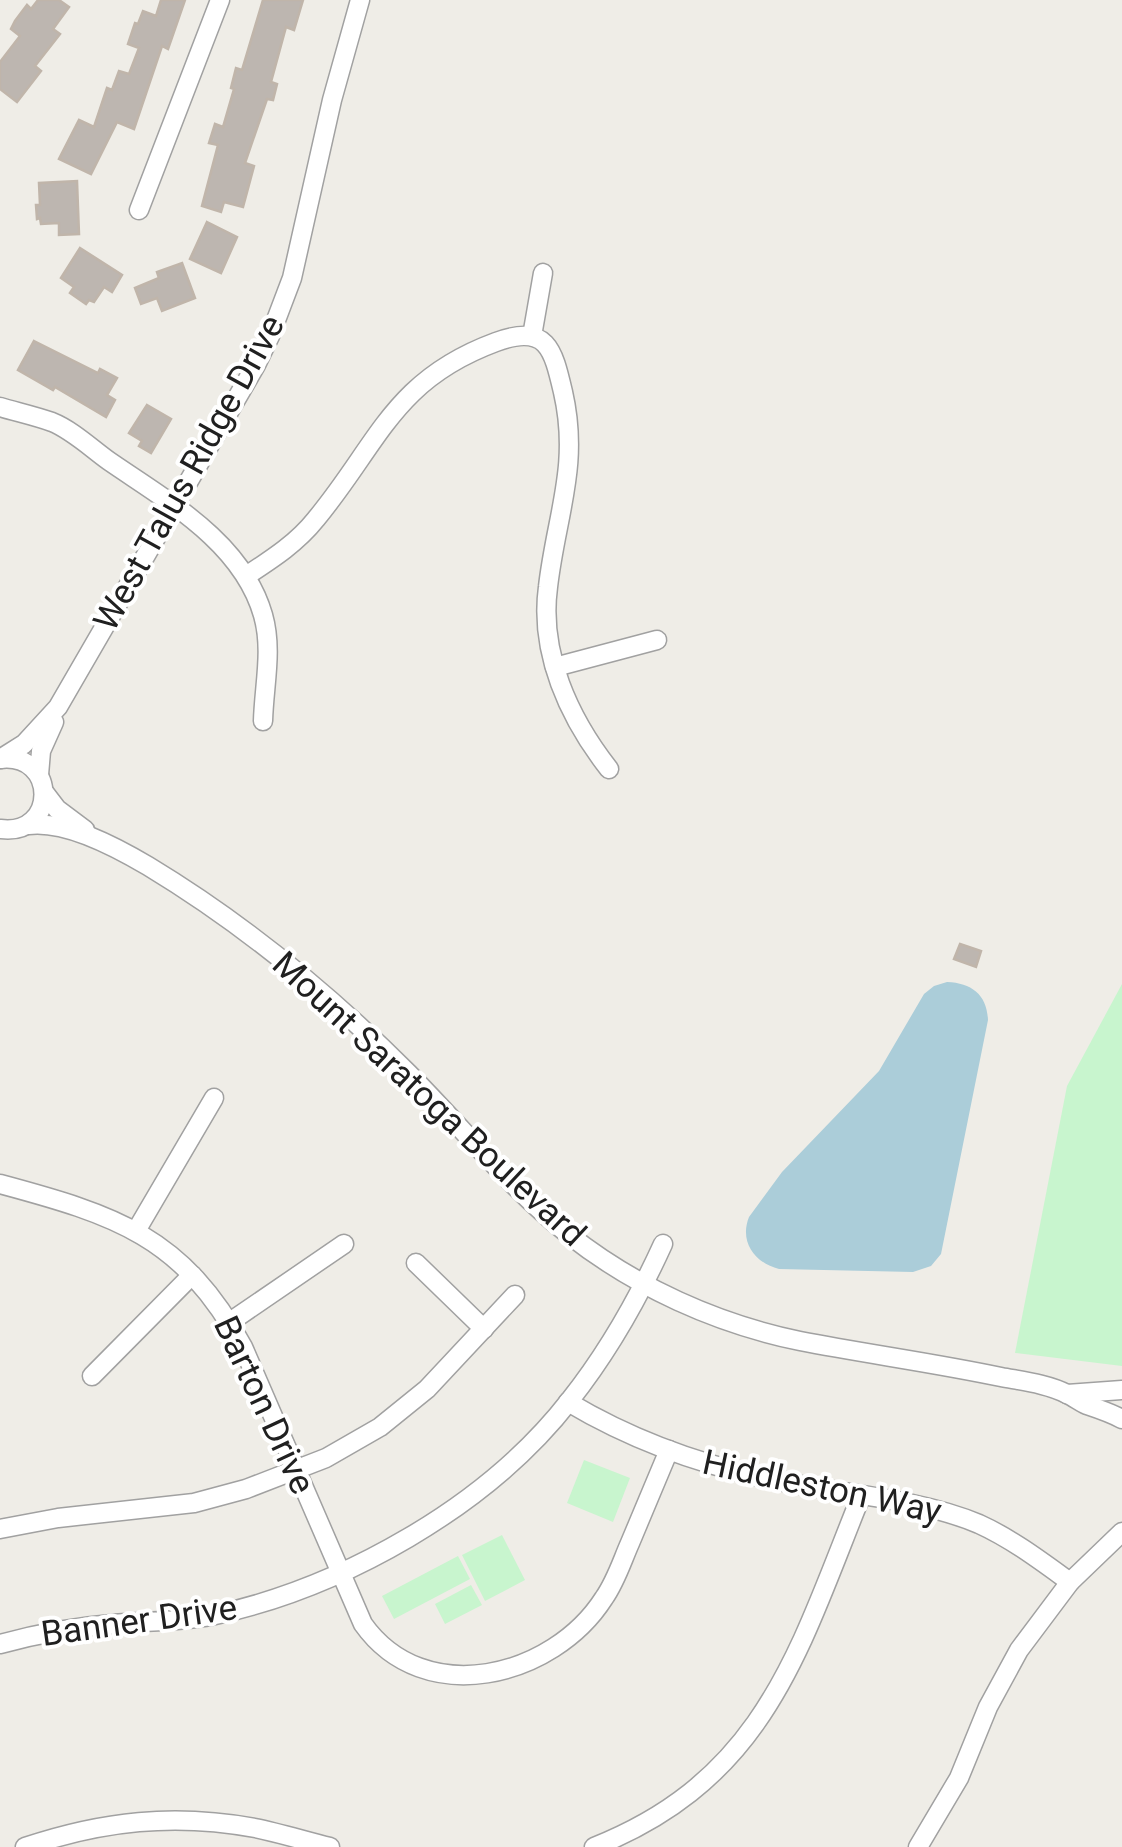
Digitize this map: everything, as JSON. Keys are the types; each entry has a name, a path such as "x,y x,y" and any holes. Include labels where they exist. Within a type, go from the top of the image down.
{"street":[{"path":"139,210 220,0"},
{"name":"West Talus Ridge Drive","path":"28,825 39,814 41,751 58,707 256,366 283,305 300,250 332,100 360,0"},
{"path":"532,336 543,273"},
{"path":"246,576 305,532 389,416 413,390 438,370 480,348 517,335 532,336 545,343 554,357 569,429 568,483 548,586 547,629 555,667 572,714 609,769"},
{"path":"0,407 54,423 174,506 222,545 246,576 262,612 268,641 263,721"},
{"path":"555,667 657,640"},
{"name":"West Talus Ridge Drive","path":"0,759 31,738 58,707"},
{"path":"0,759 26,763 42,784"},
{"name":"Mount Saratoga Boulevard","path":"42,784 58,809 97,840"},
{"path":"3,832 28,825"},
{"name":"Mount Saratoga Boulevard","path":"28,825 56,826 135,859 283,958 407,1072 544,1214 594,1254 645,1284 706,1312 778,1336 986,1374 1068,1394 1122,1390"},
{"path":"136,1231 214,1098"},
{"name":"Barton Drive","path":"0,1184 82,1207 136,1231 192,1275 230,1322 243,1347 370,1634 408,1663 424,1670 456,1676 486,1674 535,1659 566,1640 593,1614 614,1583 669,1450"},
{"path":"230,1322 344,1244"},
{"name":"Banner Drive","path":"0,1644 88,1626 206,1617 341,1574 414,1534 469,1496 521,1452 568,1402 626,1318 663,1244"},
{"path":"416,1263 484,1329"},
{"path":"92,1376 192,1275"},
{"path":"0,1529 58,1518 194,1503 297,1471 354,1444 405,1408 448,1368 514,1295"},
{"name":"Mount Saratoga Boulevard","path":"1068,1394 1122,1419"},
{"name":"Hiddleston Way","path":"568,1402 669,1450 733,1471 940,1511 980,1525 1022,1548 1070,1582"},
{"path":"594,1847 641,1826 686,1796 722,1764 757,1723 798,1652 860,1496"},
{"path":"918,1847 959,1778 1002,1678 1036,1624 1070,1582 1122,1532"},
{"path":"26,1847 63,1834 126,1822 190,1820 254,1828 330,1847"}],"green space":[{"path":"1122,984 1122,1366 1015,1353 1067,1086"},
{"path":"584,1460 630,1478 613,1522 567,1503"},
{"path":"502,1535 525,1580 485,1601 462,1555"},
{"path":"458,1556 470,1579 394,1619 382,1596"},
{"path":"471,1585 482,1605 445,1624 435,1604"}],"water":[{"path":"947,982 976,992 985,1004 988,1020 941,1254 931,1266 913,1272 779,1269 763,1262 748,1243 749,1217 782,1172 879,1071 924,994"}],"building":[{"path":"38,0 59,0 69,7 53,29 60,34 35,66 41,71 17,102 0,89 0,62 20,36 11,29 15,21 27,5 31,9"},
{"path":"161,0 185,0 168,49 162,46 134,129 117,122 91,174 59,159 79,120 94,127 107,88 112,90 119,71 129,74 139,48 128,44 135,23 138,24 143,11 156,16"},
{"path":"263,0 303,0 294,30 286,27 271,82 277,84 273,100 267,99 245,163 254,166 243,207 224,202 221,212 202,206 218,145 209,143 215,124 223,127 236,68 242,70"},
{"path":"77,181 79,234 59,235 59,223 41,224 37,219 39,183"},
{"path":"207,222 237,237 221,273 190,259"},
{"path":"80,248 122,275 112,292 104,287 94,302 89,300 86,304 70,293 74,287 61,278"},
{"path":"182,263 195,298 162,311 157,298 141,304 135,288 159,278 157,272"},
{"path":"34,341 98,373 100,369 117,378 107,395 115,400 106,417 18,370"},
{"path":"147,405 171,419 151,453 129,433"},
{"path":"960,944 981,951 976,967 954,959"}]}
